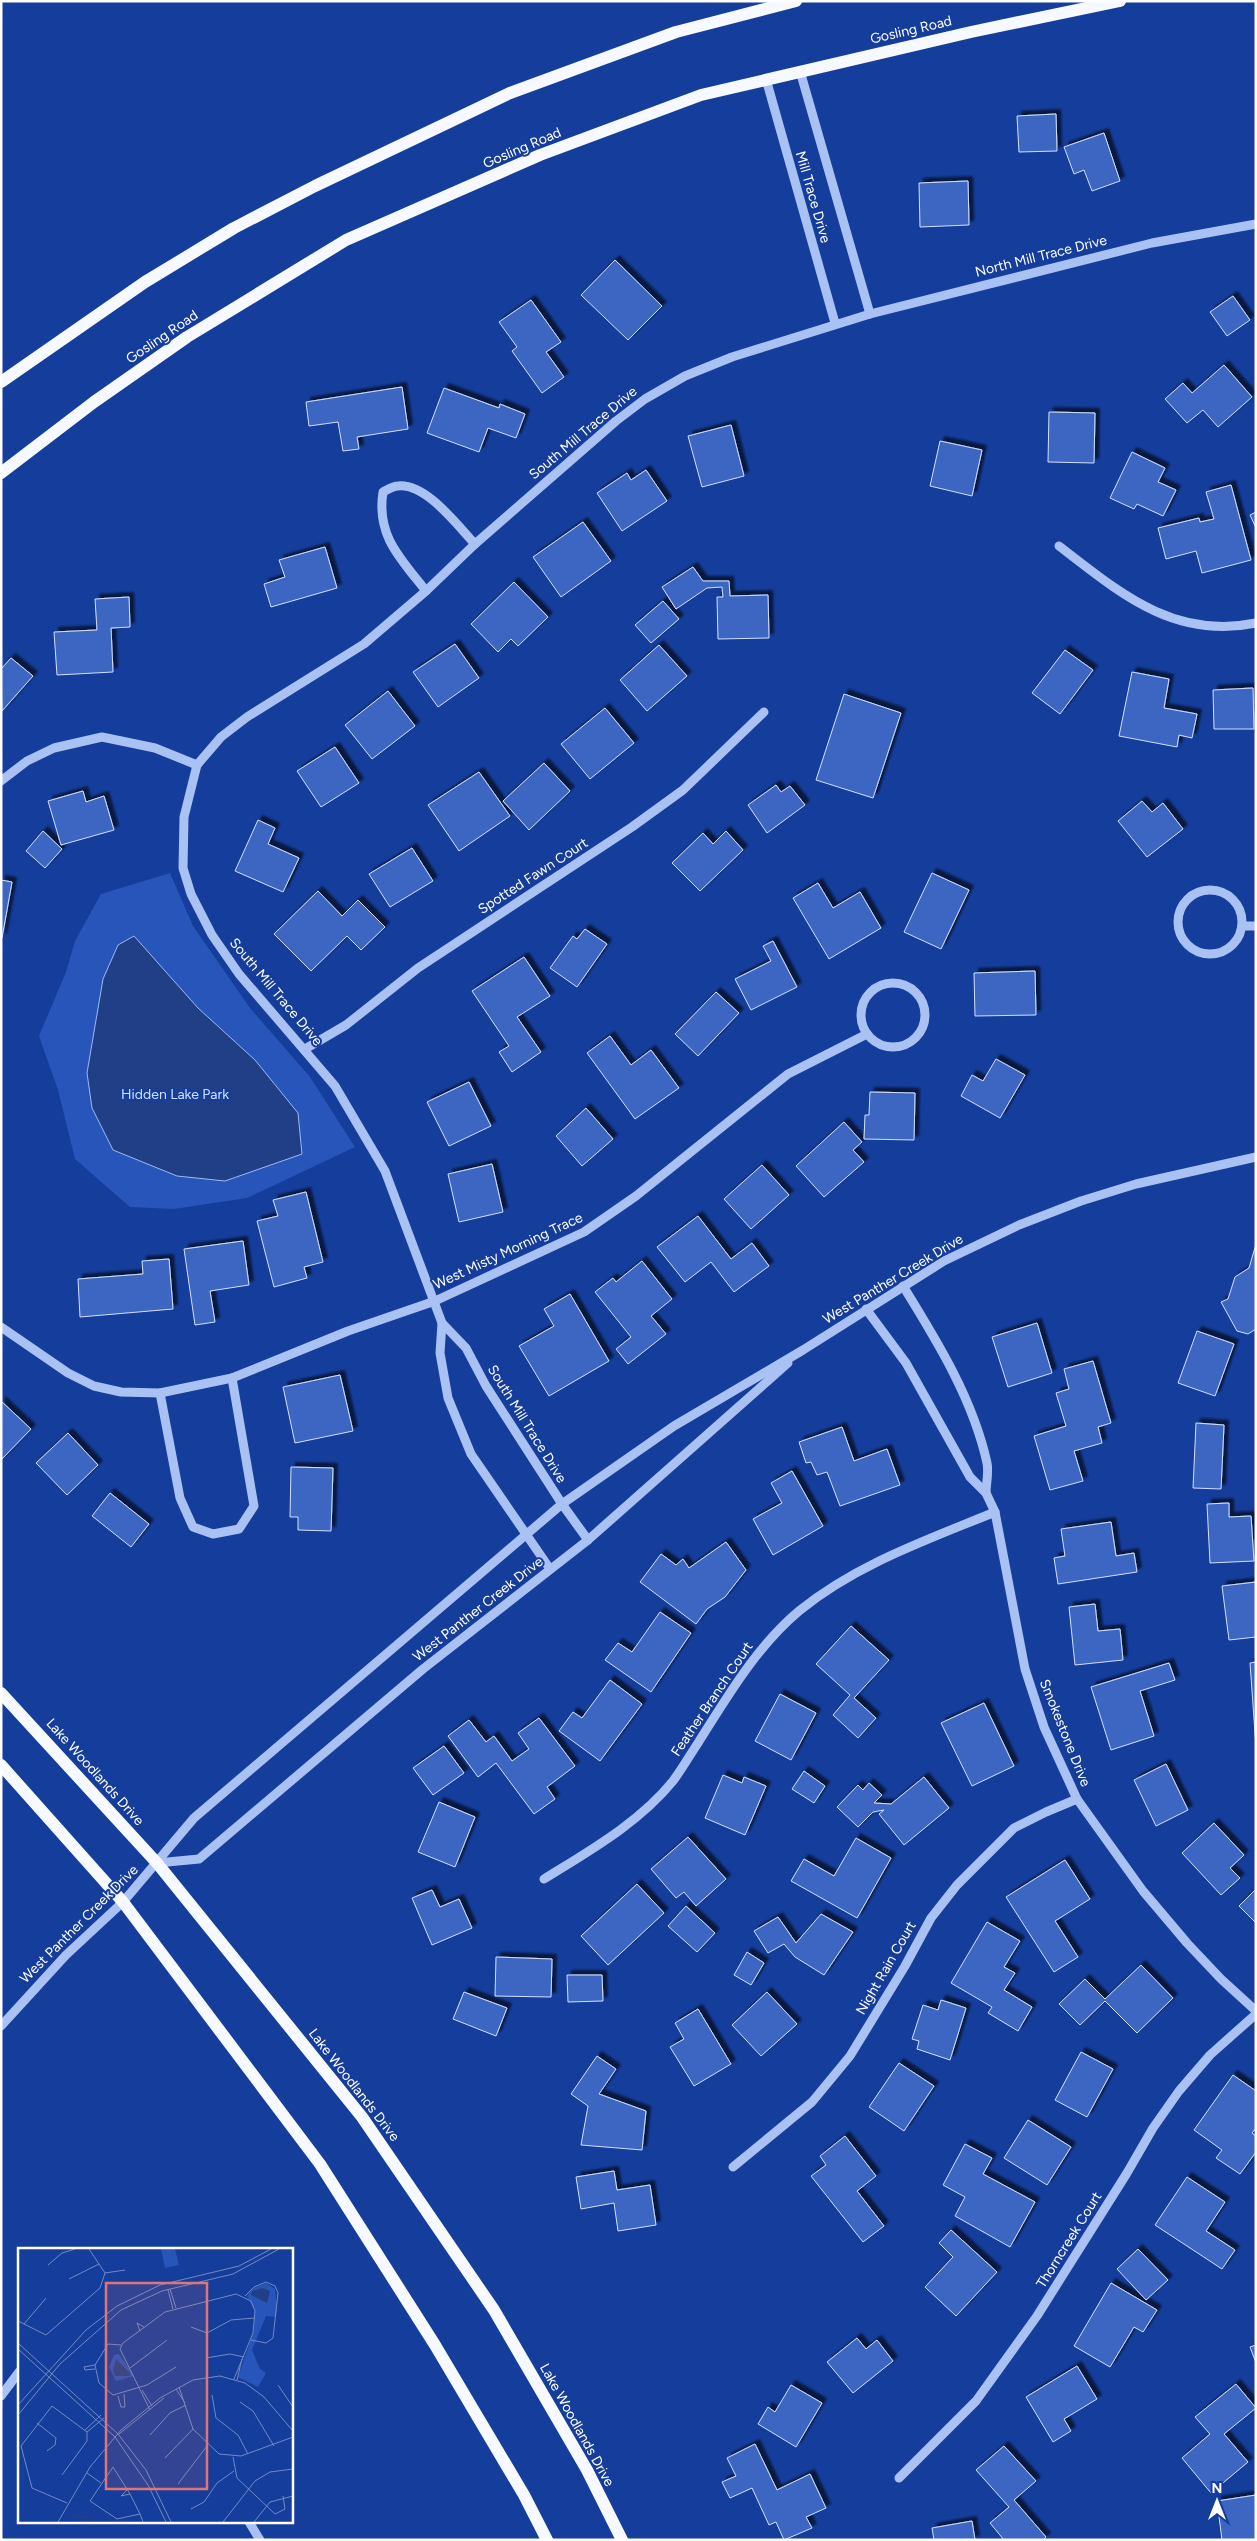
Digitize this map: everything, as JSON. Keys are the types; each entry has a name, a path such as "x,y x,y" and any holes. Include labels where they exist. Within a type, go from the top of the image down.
{"main road":[{"path":"1,382 145,282 234,228 315,186 510,93 676,32 796,1"},
{"name":"Gosling Road","path":"1,473 94,402 187,337 346,240 540,155 701,95 971,32 1120,1"},
{"name":"Lake Woodlands Drive","path":"1,1692 157,1863 367,2124 494,2310 587,2470 622,2540"},
{"path":"1,1765 123,1902 320,2164 435,2345 524,2495 547,2540"}],"street":[{"name":"Mill Trace Drive","path":"800,71 870,314"},
{"name":"Mill Trace Drive","path":"766,79 835,323"},
{"name":"North Mill Trace Drive","path":"835,323 1152,243 1256,224"},
{"name":"South Mill Trace Drive","path":"550,1569 471,1454 448,1398 440,1353 442,1323 385,1171 335,1086 306,1049 239,974 212,935 191,894 183,868 184,817 197,765 221,737 247,717 364,644 616,421 645,399 684,376 732,357 835,323"},
{"path":"426,591 395,552 383,528 380,507 383,492 397,486 412,487 425,494 475,544"},
{"path":"1059,546 1120,593 1154,613 1220,626 1256,623"},
{"name":"Spotted Fawn Court","path":"306,1049 346,1024 418,968 632,827 676,795 764,712"},
{"path":"1,781 27,761 54,748 102,737 155,748 197,765"},
{"path":"1200,891 1221,891 1231,897 1238,905 1242,926 1239,936 1229,947 1215,953 1204,953 1186,943 1178,924 1179,914 1187,900 1200,891"},
{"path":"1242,926 1256,926"},
{"path":"901,984 919,996 924,1005 924,1025 912,1041 903,1046 883,1046 867,1034 861,1012 864,1002 870,993 879,986 901,984"},
{"name":"West Misty Morning Trace","path":"1,1327 68,1374 94,1386 121,1392 160,1393 232,1378 348,1331 435,1301 584,1232 636,1196 788,1074 867,1034"},
{"name":"West Panther Creek Drive","path":"1,2026 66,1955 123,1902 194,1818 562,1504 674,1426 803,1350 944,1261 1019,1225 1081,1201 1178,1173 1256,1157"},
{"name":"Smokestone Drive","path":"903,1286 944,1354 971,1413 987,1464 986,1493"},
{"name":"Smokestone Drive","path":"866,1310 906,1363 970,1477 986,1493 994,1512 1025,1669 1044,1726 1077,1799 1143,1891 1221,1980 1256,2013"},
{"name":"South Mill Trace Drive","path":"442,1323 466,1348 486,1386 562,1504 588,1540"},
{"name":"West Panther Creek Drive","path":"157,1863 198,1859 423,1669 588,1540 803,1350"},
{"path":"160,1393 180,1498 193,1527 213,1534 239,1529 254,1506 232,1378"},
{"name":"Feather Branch Court","path":"544,1879 600,1844 644,1812 673,1781 740,1679 768,1643 798,1612 838,1583 890,1555 994,1512"},
{"name":"Night Rain Court","path":"733,2167 812,2102 850,2056 905,1966 931,1918 957,1885 1014,1828 1077,1799"},
{"name":"Thorncreek Court","path":"899,2478 976,2401 1037,2316 1127,2173 1153,2128 1179,2091 1210,2055 1256,2013"},
{"path":"1,2396 18,2373"},
{"path":"250,2524 260,2540"}],"green space":[{"name":"Hidden Lake Park","path":"170,873 193,926 250,1008 310,1077 355,1147 247,1198 174,1209 130,1207 75,1159 58,1090 39,1036 66,972 75,941 101,894"}],"shaded area":[{"path":"134,936 198,1008 255,1060 298,1113 302,1154 225,1181 177,1176 113,1150 92,1108 87,1073 103,979 118,945"}],"building":[{"path":"1056,114 1057,151 1019,152 1017,116"},
{"path":"1104,133 1120,181 1092,191 1084,170 1074,174 1064,147"},
{"path":"968,181 969,225 920,227 919,183"},
{"path":"615,260 662,306 628,340 581,295"},
{"path":"1233,296 1250,320 1227,336 1210,312"},
{"path":"531,300 561,342 546,352 564,377 542,393 512,351 517,347 499,322"},
{"path":"1224,365 1252,397 1218,427 1203,410 1187,423 1165,399 1183,383 1192,393"},
{"path":"402,387 408,429 357,437 359,449 343,451 338,422 309,426 306,402"},
{"path":"444,388 499,408 500,404 525,414 516,438 488,428 479,452 427,433"},
{"path":"1049,412 1095,413 1094,463 1048,462"},
{"path":"731,425 744,476 702,487 688,436"},
{"path":"940,441 982,450 972,496 930,486"},
{"path":"1132,452 1165,468 1158,482 1176,490 1163,516 1137,504 1134,509 1110,498"},
{"path":"646,470 667,501 622,531 597,493 627,473 631,480"},
{"path":"1231,485 1251,560 1202,573 1196,551 1166,559 1158,528 1199,518 1200,522 1214,519 1206,492"},
{"path":"1256,512 1256,528 1250,515"},
{"path":"583,522 611,561 561,597 533,557"},
{"path":"325,547 337,588 271,607 264,584 285,577 279,560"},
{"path":"693,567 703,581 729,581 730,596 768,595 769,638 718,639 717,597 723,597 722,587 707,588 676,609 662,587"},
{"path":"514,582 548,617 518,646 511,639 498,652 471,624"},
{"path":"129,597 130,627 111,628 113,672 57,675 54,632 97,630 95,599"},
{"path":"663,601 679,619 651,643 635,625"},
{"path":"455,644 479,678 438,707 413,672"},
{"path":"659,645 687,676 647,711 620,680"},
{"path":"1065,650 1093,670 1060,714 1032,693"},
{"path":"11,658 33,676 2,711 1,669"},
{"path":"1132,672 1169,679 1164,708 1197,714 1192,738 1179,735 1177,747 1119,736"},
{"path":"1253,688 1254,729 1214,729 1213,690"},
{"path":"388,691 415,726 372,759 345,725"},
{"path":"844,694 901,713 873,798 816,780"},
{"path":"605,708 634,743 590,779 561,744"},
{"path":"335,747 359,783 321,807 297,771"},
{"path":"544,763 570,791 529,830 503,801"},
{"path":"479,772 510,816 459,851 428,805"},
{"path":"776,785 781,792 790,786 805,805 767,833 748,805"},
{"path":"83,791 86,802 104,796 114,830 61,845 48,801"},
{"path":"1142,801 1152,812 1163,803 1183,829 1147,857 1118,821"},
{"path":"258,820 275,828 268,844 299,858 283,892 235,871"},
{"path":"43,831 62,849 45,868 26,851"},
{"path":"726,831 743,850 700,891 672,863 703,833 713,844"},
{"path":"412,848 433,881 390,907 369,874"},
{"path":"932,873 969,890 941,949 904,932"},
{"path":"1,880 12,882 2,938 1,938"},
{"path":"818,883 833,908 860,892 881,928 829,959 793,898"},
{"path":"318,891 342,916 358,900 385,927 361,950 347,936 311,971 274,934"},
{"path":"585,929 607,944 577,987 550,968 573,936 577,939"},
{"path":"773,941 797,987 751,1010 735,979 771,961 763,946"},
{"path":"524,957 550,996 517,1017 541,1052 512,1072 499,1052 509,1046 472,991"},
{"path":"1035,971 1036,1015 975,1016 974,973"},
{"path":"716,992 739,1013 698,1056 675,1034"},
{"path":"610,1036 631,1065 651,1050 679,1088 635,1119 587,1053"},
{"path":"996,1059 1025,1075 1000,1118 961,1096 972,1075 983,1081"},
{"path":"469,1082 491,1126 449,1146 427,1102"},
{"path":"870,1092 915,1093 914,1140 864,1139 865,1115 869,1115"},
{"path":"586,1108 613,1139 582,1166 556,1136"},
{"path":"844,1122 862,1142 853,1150 864,1162 824,1197 796,1166"},
{"path":"492,1164 503,1212 459,1222 448,1174"},
{"path":"762,1165 789,1195 751,1229 724,1199"},
{"path":"306,1192 323,1262 304,1267 307,1278 274,1287 257,1221 278,1216 273,1200"},
{"path":"698,1216 731,1259 752,1243 769,1266 734,1292 711,1262 685,1282 657,1247"},
{"path":"243,1241 249,1285 210,1291 215,1322 195,1325 184,1249"},
{"path":"1256,1244 1256,1329 1248,1334 1237,1331 1221,1302 1228,1299 1235,1277 1249,1268"},
{"path":"169,1259 173,1309 80,1317 78,1279 143,1274 142,1261"},
{"path":"642,1261 672,1299 651,1316 666,1334 628,1364 616,1349 631,1337 595,1292 613,1278 616,1282"},
{"path":"570,1294 609,1361 549,1396 519,1346 554,1326 544,1309"},
{"path":"1037,1323 1052,1373 1008,1387 992,1337"},
{"path":"1197,1331 1234,1344 1215,1396 1178,1383"},
{"path":"1093,1361 1111,1423 1098,1427 1102,1443 1074,1451 1083,1481 1050,1490 1034,1436 1066,1426 1056,1393 1069,1389 1064,1369"},
{"path":"340,1375 353,1431 295,1443 283,1387"},
{"path":"1,1401 31,1429 1,1460"},
{"path":"1196,1423 1224,1425 1221,1489 1193,1488"},
{"path":"842,1427 854,1461 887,1449 900,1485 840,1506 827,1472 817,1475 811,1462 806,1463 799,1442"},
{"path":"68,1433 98,1465 67,1495 36,1463"},
{"path":"291,1467 333,1468 331,1531 298,1530 298,1517 290,1517"},
{"path":"792,1471 823,1526 773,1555 753,1519 782,1503 771,1483"},
{"path":"110,1493 149,1524 131,1547 92,1516"},
{"path":"1229,1503 1229,1517 1251,1516 1254,1561 1210,1563 1207,1504"},
{"path":"1111,1522 1116,1556 1134,1553 1137,1572 1058,1584 1054,1558 1065,1556 1061,1529"},
{"path":"726,1542 746,1570 725,1597 707,1609 696,1624 640,1582 661,1554 676,1565 683,1559 689,1568"},
{"path":"1256,1582 1256,1637 1229,1640 1222,1586"},
{"path":"1095,1604 1098,1631 1120,1629 1123,1660 1075,1665 1069,1607"},
{"path":"660,1612 691,1633 651,1692 605,1660 618,1643 632,1652"},
{"path":"851,1626 889,1660 854,1698 876,1718 858,1738 833,1715 850,1695 816,1664"},
{"path":"1256,1662 1256,1747 1250,1663"},
{"path":"1169,1663 1175,1680 1140,1691 1154,1736 1111,1750 1091,1687"},
{"path":"610,1680 642,1704 600,1761 559,1731 573,1712 582,1718"},
{"path":"780,1694 816,1713 791,1760 755,1741"},
{"path":"984,1703 1014,1766 972,1786 941,1723"},
{"path":"539,1718 575,1766 547,1787 555,1799 534,1814 496,1763 478,1777 448,1736 469,1720 486,1742 494,1736 512,1761 529,1749 518,1733"},
{"path":"444,1746 464,1773 433,1795 413,1768"},
{"path":"1166,1764 1188,1810 1156,1826 1134,1780"},
{"path":"804,1771 825,1786 814,1803 792,1789"},
{"path":"723,1775 742,1783 744,1777 766,1786 745,1835 705,1818"},
{"path":"924,1777 949,1808 904,1845 879,1814 884,1810 873,1812 858,1827 837,1807 858,1785 863,1790 869,1783 882,1795 874,1803 891,1804"},
{"path":"439,1802 475,1817 455,1867 418,1852"},
{"path":"1214,1823 1244,1855 1230,1868 1240,1878 1221,1895 1182,1853"},
{"path":"688,1837 726,1879 696,1906 684,1892 676,1898 651,1869"},
{"path":"856,1838 891,1858 857,1918 791,1881 804,1859 834,1876"},
{"path":"1065,1860 1090,1899 1055,1921 1078,1957 1054,1972 1006,1897"},
{"path":"637,1884 664,1913 608,1965 581,1936"},
{"path":"1256,1889 1256,1923 1239,1906"},
{"path":"432,1890 440,1907 459,1899 472,1928 432,1945 412,1898"},
{"path":"686,1906 715,1933 697,1952 668,1926"},
{"path":"821,1914 853,1932 824,1975 795,1957 784,1944 768,1953 754,1931 778,1917 796,1943"},
{"path":"987,1922 1020,1941 1004,1967 1015,1973 1004,1990 1032,2007 1018,2031 988,2013 992,2007 951,1983"},
{"path":"747,1952 764,1963 751,1985 734,1975"},
{"path":"496,1957 552,1959 551,1997 495,1996"},
{"path":"1141,1965 1173,1998 1137,2033 1105,2001 1080,2025 1059,2004 1085,1979 1105,1999"},
{"path":"567,1975 602,1975 603,2001 568,2002"},
{"path":"464,1992 507,2008 496,2036 453,2019"},
{"path":"767,1992 797,2024 761,2056 732,2025"},
{"path":"941,2000 966,2008 950,2060 917,2049 919,2041 912,2039 923,2005 938,2010"},
{"path":"698,2009 731,2064 694,2086 670,2047 684,2039 675,2023"},
{"path":"1081,2052 1113,2069 1087,2117 1055,2100"},
{"path":"597,2056 616,2069 599,2094 646,2111 642,2150 581,2145 588,2106 571,2094"},
{"path":"899,2063 934,2086 904,2131 869,2107"},
{"path":"1233,2075 1256,2091 1256,2128 1252,2133 1256,2136 1256,2152 1240,2174 1216,2158 1222,2150 1194,2130"},
{"path":"1028,2120 1071,2147 1047,2185 1004,2158"},
{"path":"845,2136 876,2176 857,2191 884,2226 863,2242 811,2176 826,2165 820,2156"},
{"path":"965,2144 992,2158 983,2174 1035,2202 1010,2247 955,2216 965,2197 943,2185"},
{"path":"614,2171 617,2190 650,2185 656,2225 618,2231 614,2203 581,2209 576,2177"},
{"path":"1187,2177 1225,2202 1206,2231 1235,2250 1222,2269 1155,2225"},
{"path":"951,2230 997,2272 956,2316 925,2287 953,2257 939,2243"},
{"path":"1138,2249 1168,2280 1146,2300 1117,2269"},
{"path":"1111,2283 1157,2310 1143,2332 1134,2327 1110,2367 1074,2346"},
{"path":"857,2338 866,2349 877,2340 893,2361 853,2393 827,2362"},
{"path":"1256,2345 1256,2363 1250,2347"},
{"path":"1077,2366 1097,2399 1064,2419 1071,2431 1053,2442 1026,2397"},
{"path":"1236,2384 1256,2408 1224,2434 1248,2462 1211,2493 1182,2458 1210,2434 1195,2417"},
{"path":"791,2385 822,2403 796,2447 758,2424 768,2407 775,2412"},
{"path":"755,2444 777,2490 810,2474 826,2508 806,2517 812,2528 784,2540 776,2522 769,2525 752,2488 730,2498 722,2482 736,2476 727,2458"},
{"path":"1004,2446 1036,2481 1014,2500 1046,2537 1043,2540 1004,2540 990,2523 1009,2507 976,2470"},
{"path":"1256,2495 1256,2540 1222,2540 1217,2501"},
{"path":"972,2521 975,2540 934,2540 932,2528"}]}
